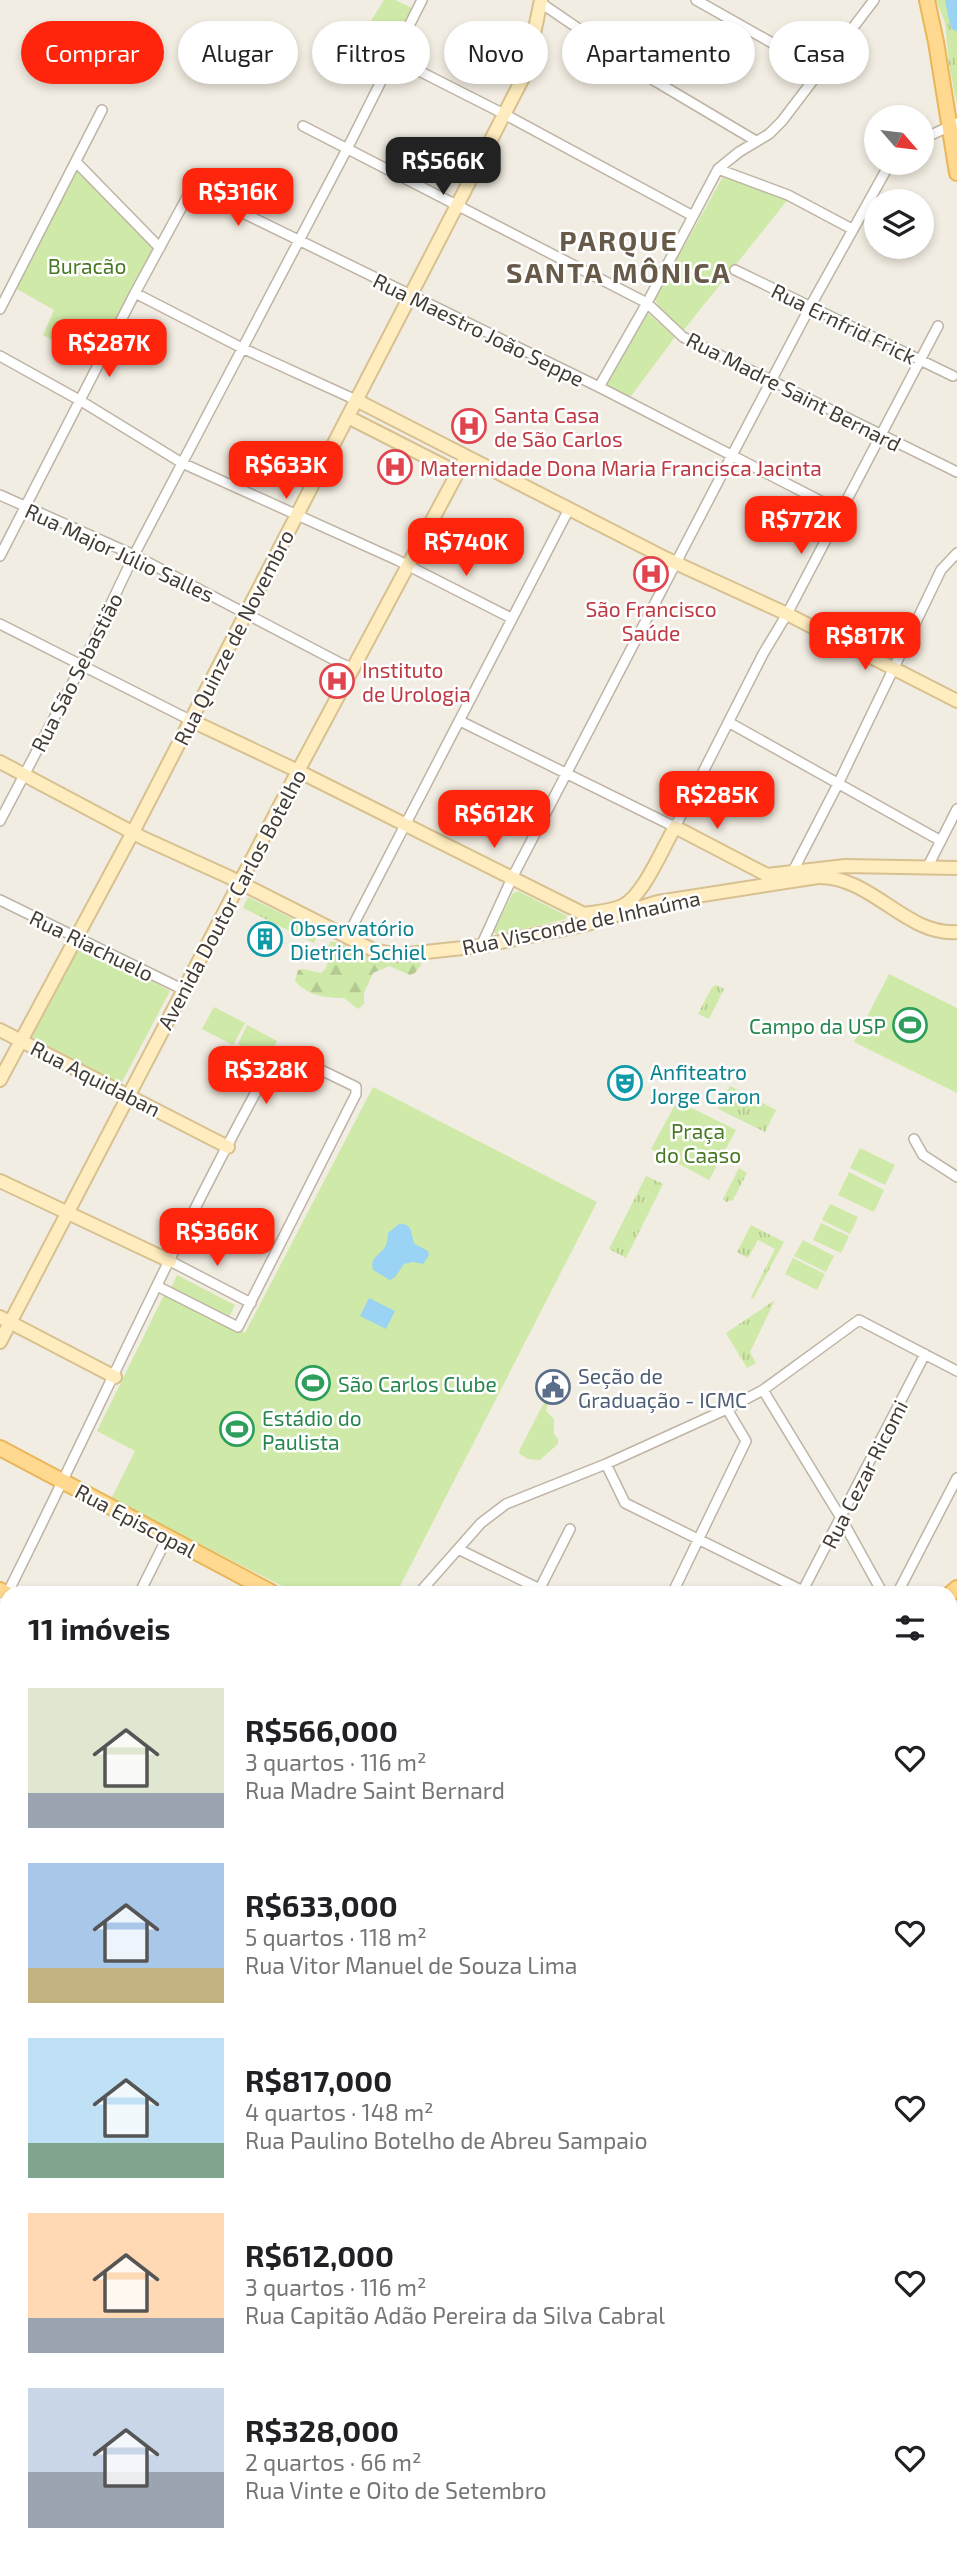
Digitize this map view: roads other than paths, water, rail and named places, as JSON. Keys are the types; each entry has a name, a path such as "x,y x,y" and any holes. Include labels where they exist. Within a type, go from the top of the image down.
{"main road":[{"path":"927,0 954,124 957,173"},
{"name":"Rua Quinze de Novembro","path":"0,1080 133,832 526,72 541,1"},
{"path":"356,400 957,701"},
{"path":"362,424 359,418 361,412 371,408"},
{"path":"348,417 458,473"},
{"path":"440,464 446,463 452,456 448,448"},
{"name":"Avenida Doutor Carlos Botelho","path":"0,1342 5,1320 66,1213 466,457"},
{"path":"190,720 512,878 567,906 584,919 622,906 637,892 675,827 767,875 821,867 957,868"},
{"name":"Rua Visconde de Inhaúma","path":"0,762 133,832 240,882 373,950 398,955 481,946 659,902 745,891 818,877 844,880 924,926 957,932"},
{"path":"743,864 745,891"},
{"path":"864,890 868,867"},
{"path":"646,879 646,891 659,902"},
{"name":"Rua Aquidaban","path":"0,1030 228,1147"},
{"path":"0,1181 170,1261"},
{"path":"5,1320 115,1377"},
{"name":"Rua Episcopal","path":"0,1448 259,1586"}],"street":[{"name":"Rua São Sebastião","path":"411,21 422,0"},
{"path":"696,0 769,41"},
{"path":"541,1 655,81 756,141"},
{"path":"856,21 871,1"},
{"path":"430,76 693,216"},
{"name":"Rua São Sebastião","path":"0,821 80,664 83,663 134,555 380,84"},
{"path":"599,387 648,303 719,169 769,134 810,84"},
{"path":"0,309 102,110"},
{"path":"934,133 954,124"},
{"name":"Rua Madre Saint Bernard","path":"303,126 648,303 682,337 957,472"},
{"path":"0,556 160,248 76,162"},
{"path":"719,169 788,195 852,229"},
{"path":"481,946 512,878 771,380 883,175"},
{"name":"Rua Maestro João Seppe","path":"160,248 192,188 599,387 841,511"},
{"name":"Rua Ernfrid Frick","path":"735,270 953,376"},
{"path":"135,293 242,348 356,400"},
{"path":"460,721 675,827 763,654 787,614 938,326"},
{"path":"0,356 81,401 182,463 408,565 511,618"},
{"name":"Rua Major Júlio Salles","path":"0,495 134,555 352,668"},
{"path":"347,937 569,509"},
{"path":"793,871 941,570 957,553"},
{"path":"0,624 190,720"},
{"path":"730,723 941,841"},
{"path":"927,868 957,809"},
{"name":"Rua Riachuelo","path":"0,900 184,990"},
{"path":"11,1586 64,1482 157,1286 278,1052 284,1052 356,1087 356,1094 238,1327 157,1286"},
{"path":"914,1139 923,1155 957,1177"},
{"path":"170,1261 251,1303"},
{"path":"425,1586 481,1523 506,1504 606,1465 727,1409 763,1390 859,1320 957,1371"},
{"name":"Rua Cezar Ricomi","path":"805,1586 925,1354"},
{"path":"763,1390 880,1586"},
{"path":"676,1586 746,1441 727,1409"},
{"path":"606,1465 625,1503 790,1586"},
{"path":"901,1586 957,1478"},
{"path":"543,1586 570,1530"},
{"path":"143,1586 167,1538"},
{"path":"458,1549 531,1586"}],"water":[{"path":"399,1224 407,1225 415,1244 428,1251 429,1255 423,1264 404,1264 390,1280 373,1270 372,1265 386,1245 388,1233"},
{"path":"369,1298 395,1311 386,1329 360,1316"}],"waterway":[{"path":"952,0 957,24"}],"place":[{"name":"Santa Casa de São Carlos","path":"469,426"},
{"name":"Maternidade Dona Maria Francisca Jacinta","path":"395,467"},
{"name":"São Francisco Saúde","path":"651,574"},
{"name":"Instituto de Urologia","path":"337,681"},
{"name":"Observatório Dietrich Schiel","path":"265,939"},
{"name":"Campo da USP","path":"910,1025"},
{"name":"Anfiteatro Jorge Caron","path":"625,1083"},
{"name":"São Carlos Clube","path":"313,1383"},
{"name":"Seção de Graduação - ICMC","path":"553,1387"},
{"name":"Estádio do Paulista","path":"237,1429"}],"district":[{"name":"PARQUE SANTA MÔNICA","path":"619,256"}],"park label":[{"name":"Buracão","path":"87,265"},
{"name":"Praça do Caaso","path":"698,1142"}]}
